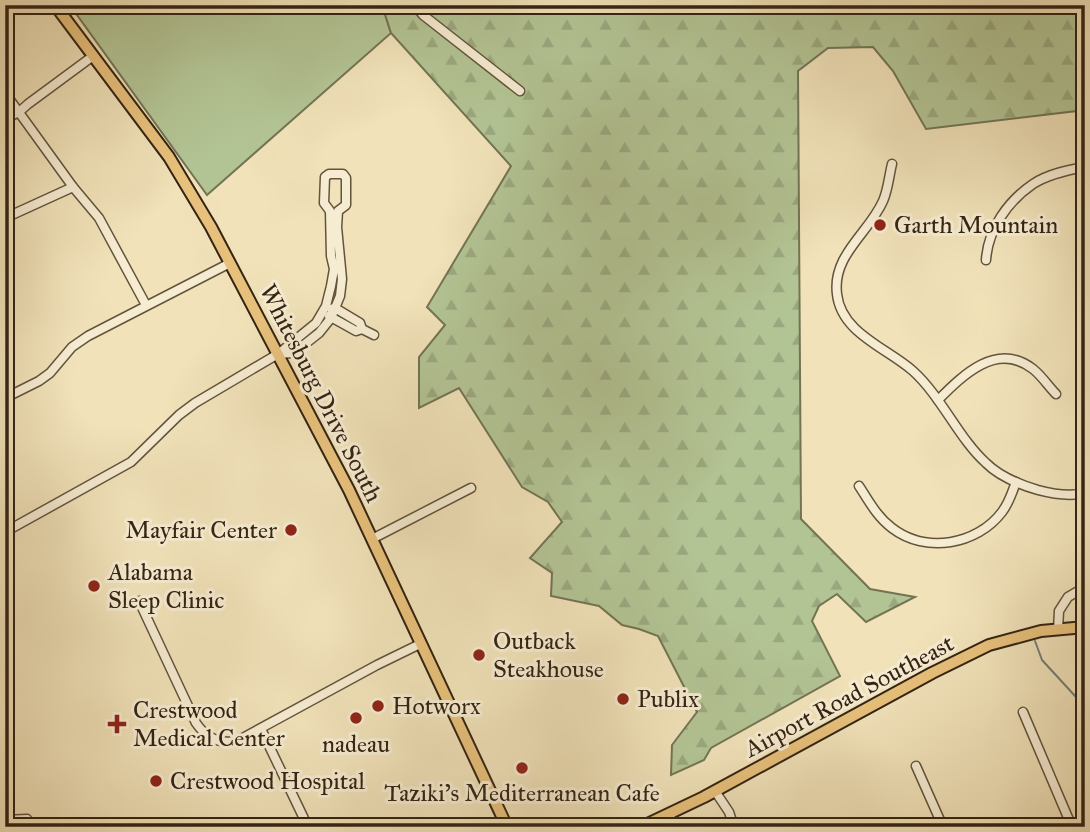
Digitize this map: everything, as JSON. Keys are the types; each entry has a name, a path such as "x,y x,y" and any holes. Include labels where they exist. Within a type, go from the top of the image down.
{"main road":[{"name":"Whitesburg Drive South","path":"55,5 169,157 211,227 349,490 507,824"},
{"name":"Airport Road Southeast","path":"641,827 715,791 989,645 1041,632 1085,627"}],"street":[{"path":"415,5 520,91"},
{"path":"5,119 19,113 93,55"},
{"path":"5,93 99,218 146,305"},
{"path":"892,164 884,199 869,225 845,254 838,274 837,294 843,314 862,335 915,372 986,464 1016,482 1055,495 1085,493"},
{"path":"986,260 987,246 996,223 1016,199 1035,183 1060,172 1085,167"},
{"path":"5,532 131,462 195,403 278,354 317,323 324,309 334,269 330,211 324,203 325,177 329,174 343,174 346,178 346,205 338,211 337,227 342,279 340,296 331,318 319,333 292,353 278,354"},
{"path":"5,218 74,187"},
{"path":"5,243 5,260"},
{"path":"5,398 50,373 72,347 88,336 230,262"},
{"path":"324,309 335,308 374,335"},
{"path":"324,309 331,318 356,331 362,329"},
{"path":"937,400 971,371 988,361 1004,358 1020,361 1035,371 1056,394"},
{"path":"859,486 880,517 892,528 914,540 934,544 970,538 988,526 1006,507 1016,482"},
{"path":"372,539 471,488"},
{"path":"1058,630 1059,611 1068,597 1085,587"},
{"path":"139,601 201,730 208,737 219,741 239,740 420,644"},
{"path":"1023,712 1072,827"},
{"path":"261,729 308,827"},
{"path":"916,766 943,827"},
{"path":"715,791 729,813 734,827"},
{"path":"669,814 674,827"},
{"path":"5,820 27,819"}],"green space":[{"path":"75,5 382,5 391,33 207,195 72,8"},
{"path":"382,5 1085,5 1085,110 926,129 893,71 873,47 828,48 798,71 801,519 870,589 915,597 866,622 837,594 819,606 812,621 840,676 711,748 704,760 671,775 672,745 697,712 658,636 622,625 599,606 551,596 552,573 530,558 562,522 548,502 522,487 459,388 419,408 419,357 445,325 427,307 511,166 391,33"}],"waterway":[{"path":"1035,641 1042,660 1076,697 1085,713"}],"place":[{"name":"Garth Mountain","path":"880,225"},
{"name":"Mayfair Center","path":"291,530"},
{"name":"Alabama Sleep Clinic","path":"94,586"},
{"name":"Outback Steakhouse","path":"479,655"},
{"name":"Publix","path":"623,699"},
{"name":"Hotworx","path":"378,706"},
{"name":"nadeau","path":"356,718"},
{"name":"Crestwood Medical Center","path":"117,724"},
{"name":"Taziki's Mediterranean Cafe","path":"522,768"},
{"name":"Crestwood Hospital","path":"156,781"}]}
